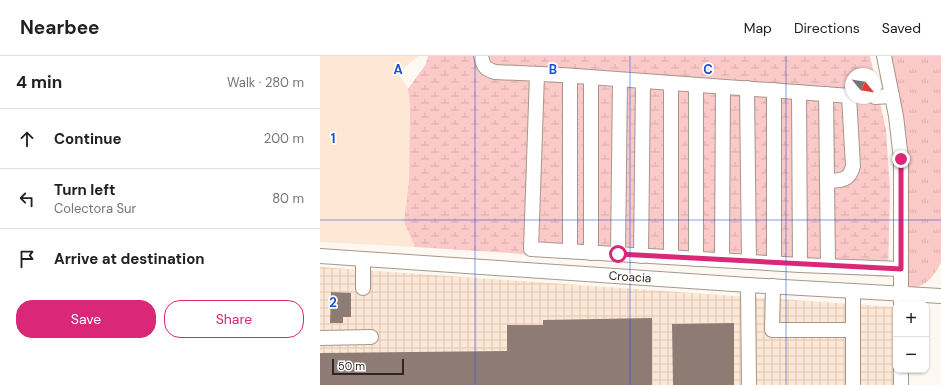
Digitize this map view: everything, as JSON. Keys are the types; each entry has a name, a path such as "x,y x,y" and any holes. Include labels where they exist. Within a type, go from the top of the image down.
{"street":[{"path":"481,56 483,66 487,70 495,72 845,96"},
{"path":"884,56 892,96 901,159 901,299"},
{"path":"537,74 531,249 800,265 901,269"},
{"path":"570,76 570,252"},
{"path":"591,78 591,253"},
{"path":"618,254 620,80"},
{"path":"641,256 643,81"},
{"path":"670,257 671,83"},
{"path":"696,85 696,259"},
{"path":"722,260 723,87"},
{"path":"747,88 749,262"},
{"path":"774,90 774,263"},
{"path":"800,92 800,265"},
{"path":"826,94 828,265"},
{"path":"881,97 892,96"},
{"path":"827,182 847,178 851,175 853,166 850,104"},
{"name":"Croacia","path":"320,256 773,286 853,292 901,299 941,296"},
{"path":"363,259 363,288"},
{"path":"748,285 749,385"},
{"path":"773,286 772,330 853,330"},
{"path":"853,292 853,385"},
{"path":"320,338 371,337"},
{"path":"901,373 901,385"}],"shaded area":[{"path":"320,56 418,56 398,73 408,89 410,106 409,180 404,222 415,247 320,242"},
{"path":"320,267 893,307 894,385 320,385"}],"green space":[{"path":"428,56 870,56 873,68 845,68 845,104 880,104 886,130 890,190 888,277 415,247 404,222 409,180 410,106 408,89 426,64"},
{"path":"888,56 941,56 941,262 936,272 928,281 913,287 907,285 905,131"}],"building":[{"path":"331,292 351,293 351,317 343,317 343,323 330,323"},
{"path":"652,318 652,385 320,385 320,353 507,351 507,325 543,325 543,320"},
{"path":"734,323 734,385 673,385 672,324"}],"route":[{"path":"618,254 800,265 901,269 901,159"}]}
